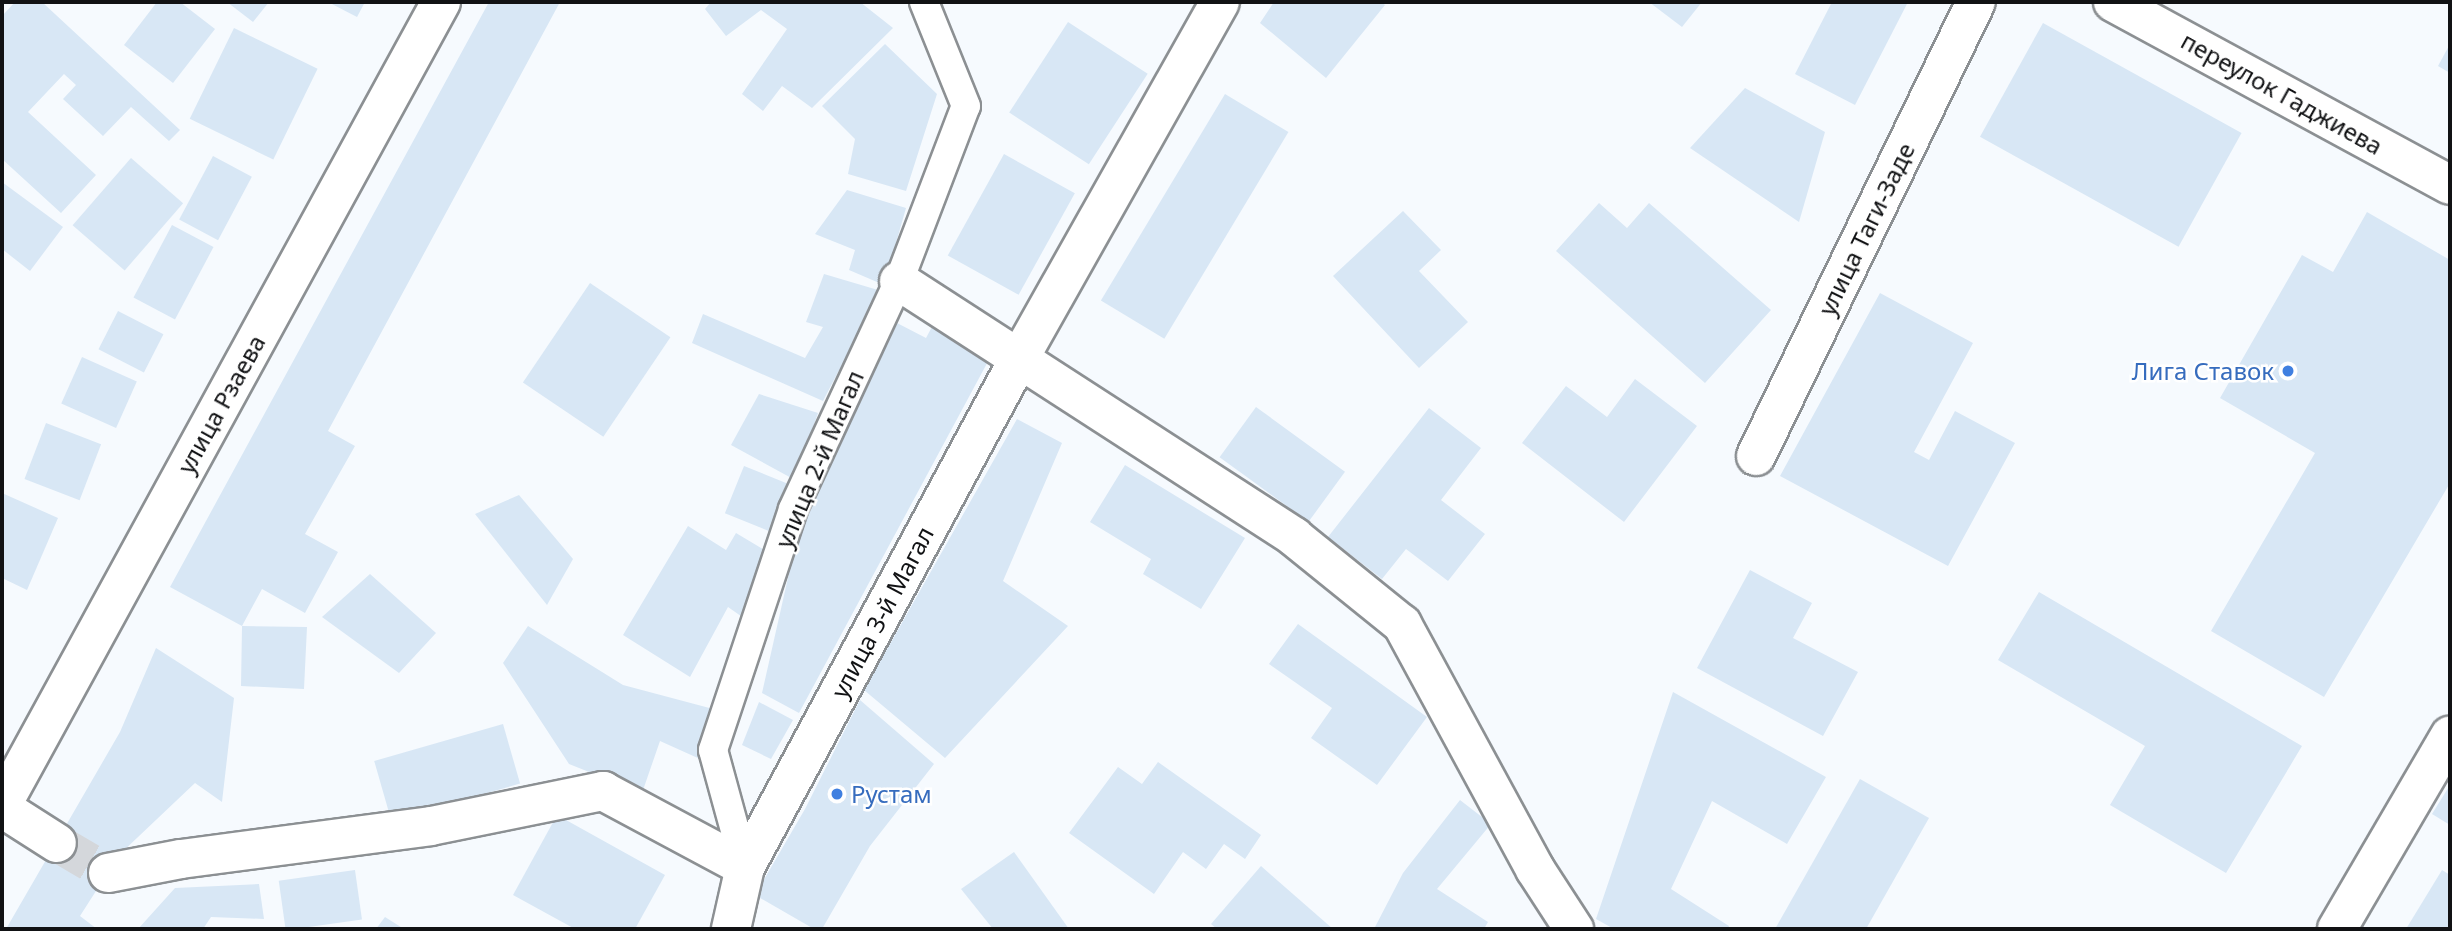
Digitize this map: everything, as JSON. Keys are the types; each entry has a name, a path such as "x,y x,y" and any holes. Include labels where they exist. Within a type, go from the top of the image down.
{"street":[{"name":"улица Рзаева","path":"2,807 441,2"},
{"path":"1020,357 1220,2"},
{"name":"улица Таги-Заде","path":"1756,456 1976,2"},
{"name":"переулок Гаджиева","path":"2113,2 2450,185"},
{"path":"900,281 1294,537 1402,624 1535,869 1574,929"},
{"name":"улица 3-й Магал","path":"745,867 1020,357"},
{"path":"2337,929 2450,736"},
{"path":"108,873 181,859 431,826 603,791 745,867"},
{"path":"2,807 57,843"},
{"name":"улица 2-й Магал","path":"731,929 745,867"}],"lane":[{"name":"улица 2-й Магал","path":"745,867 713,750 793,509 900,281 966,106 924,2"}],"building":[{"path":"15,2 42,2 180,130 169,141 131,107 103,136 63,99 76,85 64,74 28,112 96,175 61,213 2,159 2,16"},
{"path":"157,2 180,2 215,29 173,83 124,45"},
{"path":"227,2 269,2 253,22"},
{"path":"328,2 365,2 357,17"},
{"path":"489,2 560,2 328,431 355,446 305,534 338,552 305,613 262,589 242,626 170,587"},
{"path":"711,2 860,2 893,28 812,108 782,86 763,111 742,94 787,29 761,10 726,36 705,9"},
{"path":"1274,2 1381,2 1385,5 1326,78 1260,23"},
{"path":"1649,2 1702,2 1682,27"},
{"path":"1832,2 1908,2 1855,105 1795,74"},
{"path":"1068,22 1148,74 1089,164 1009,113"},
{"path":"2043,23 2242,133 2179,247 1980,137"},
{"path":"234,28 318,69 273,160 190,119"},
{"path":"885,44 937,94 906,191 848,174 855,139 822,106"},
{"path":"2450,44 2450,73 2438,66"},
{"path":"1745,88 1825,132 1799,222 1690,148"},
{"path":"1225,94 1288,132 1164,339 1101,301"},
{"path":"1004,154 1075,193 1019,295 948,255"},
{"path":"213,156 252,177 218,240 179,220"},
{"path":"131,158 183,203 125,270 73,225"},
{"path":"2,182 63,227 30,271 2,249"},
{"path":"847,190 906,208 884,285 849,270 855,250 815,234"},
{"path":"1599,203 1627,228 1649,203 1771,310 1705,383 1556,251"},
{"path":"1403,211 1441,250 1419,271 1468,322 1419,368 1333,276"},
{"path":"2367,212 2450,260 2450,483 2324,697 2211,631 2315,453 2220,398 2302,255 2333,272"},
{"path":"172,225 213,247 175,319 134,297"},
{"path":"824,274 878,290 862,339 838,372 823,401 692,343 703,314 805,358 823,327 806,322"},
{"path":"590,283 670,337 603,437 523,382"},
{"path":"1880,293 1973,343 1914,452 1929,460 1955,411 2015,443 1948,566 1780,476"},
{"path":"118,311 163,334 144,372 98,349"},
{"path":"897,323 926,338 934,323 992,354 799,713 762,693 808,489"},
{"path":"82,357 137,381 116,428 61,404"},
{"path":"1635,379 1697,426 1624,522 1522,443 1566,386 1607,417"},
{"path":"759,394 818,413 795,480 731,445"},
{"path":"1256,407 1345,472 1309,522 1220,457"},
{"path":"1429,408 1481,448 1441,500 1485,534 1448,581 1406,549 1382,579 1328,537"},
{"path":"1017,419 1062,443 1003,581 1068,626 945,758 864,690"},
{"path":"46,423 101,444 80,500 24,479"},
{"path":"1125,465 1245,538 1201,609 1143,574 1151,559 1090,522"},
{"path":"744,466 792,485 773,533 725,513"},
{"path":"2,493 58,518 27,590 2,578"},
{"path":"519,495 573,559 547,605 475,514"},
{"path":"688,526 726,550 736,533 771,554 748,621 728,607 690,677 623,635"},
{"path":"1750,570 1812,603 1793,638 1858,672 1823,736 1697,668"},
{"path":"370,574 436,633 399,673 322,617"},
{"path":"2039,592 2302,746 2226,873 2110,805 2145,746 1998,660"},
{"path":"1298,624 1427,717 1377,785 1311,738 1332,708 1269,664"},
{"path":"242,626 307,627 304,689 241,686"},
{"path":"528,626 623,685 717,710 700,759 660,741 642,793 569,764 503,663"},
{"path":"156,648 234,698 222,802 195,783 119,855 80,916 97,929 6,929 120,732"},
{"path":"1673,692 1826,777 1787,844 1712,801 1671,889 1729,926 1728,929 1614,929 1596,919"},
{"path":"860,700 934,764 870,846 822,929 814,929 755,895 805,809"},
{"path":"759,702 793,720 771,759 742,745"},
{"path":"503,724 520,784 391,821 374,761"},
{"path":"1158,762 1261,835 1245,859 1224,844 1206,869 1183,852 1154,894 1069,833 1118,767 1142,784"},
{"path":"1860,779 1929,818 1866,929 1775,929"},
{"path":"2450,785 2450,825 2432,814"},
{"path":"1460,800 1491,824 1437,889 1488,922 1484,929 1374,929 1403,873"},
{"path":"557,815 665,875 635,929 575,929 513,895"},
{"path":"1014,852 1069,929 993,929 961,889"},
{"path":"1261,866 1333,929 1217,929 1211,924"},
{"path":"355,870 362,920 286,929 279,881"},
{"path":"2442,870 2450,875 2450,929 2406,929"},
{"path":"259,884 264,919 211,917 203,929 138,929 175,888"},
{"path":"385,917 404,929 376,929"}],"tunnel":[{"path":"57,843 108,873"}],"place":[{"name":"Лига Ставок","path":"2288,371"},
{"name":"Рустам","path":"837,794"}]}
